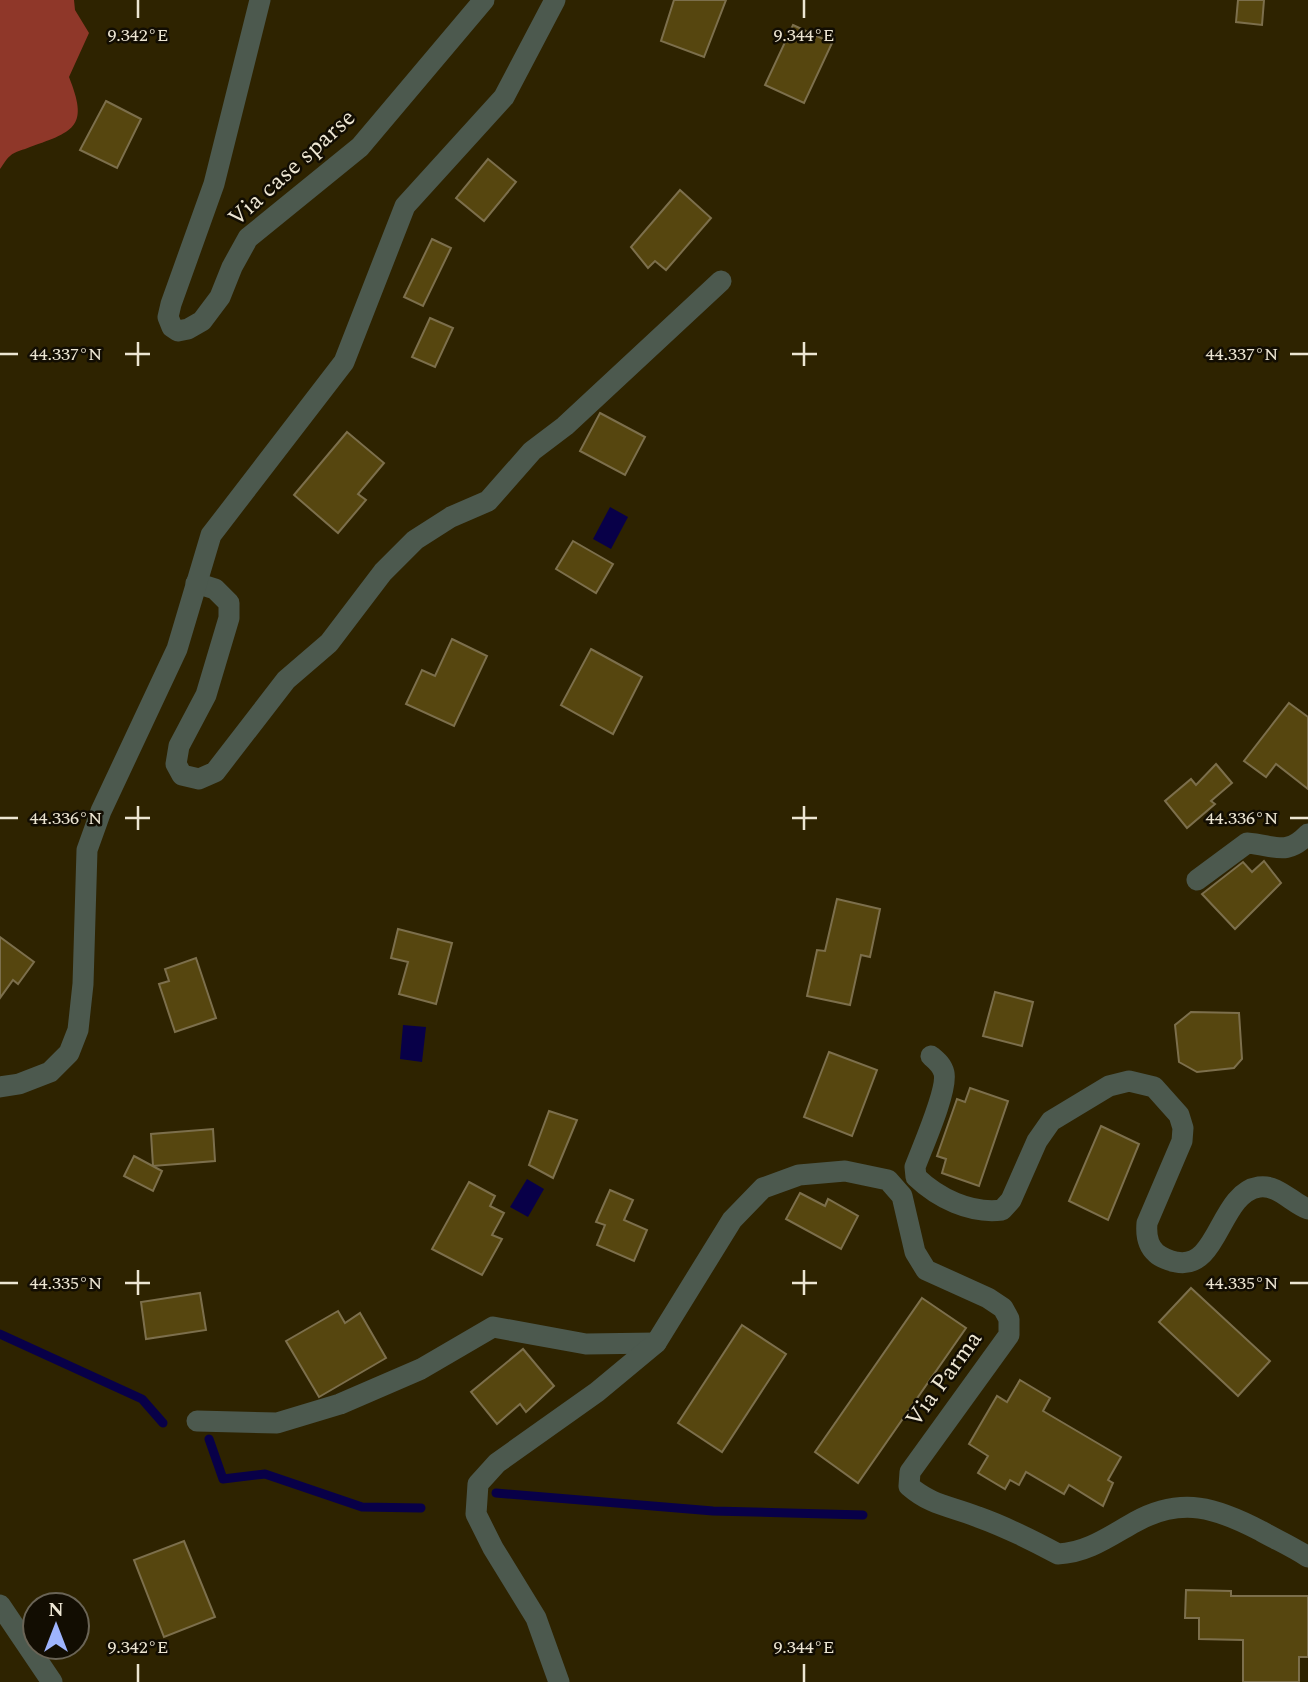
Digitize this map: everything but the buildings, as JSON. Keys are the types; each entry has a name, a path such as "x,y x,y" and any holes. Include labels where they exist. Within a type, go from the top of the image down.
{"street":[{"name":"Via case sparse","path":"260,0 214,184 171,304 168,317 172,327 178,331 202,321 220,297 248,238 360,147 484,0"},
{"path":"0,1087 19,1084 50,1072 69,1053 78,1030 83,984 87,850 101,811 177,649 211,535 344,362 405,206 504,97 555,0"},
{"path":"196,583 215,589 229,603 229,618 206,695 179,746 176,764 182,775 199,779 215,772 286,680 329,643 383,572 415,540 451,517 488,502 532,451 565,426 721,281"},
{"path":"1197,880 1247,843 1286,850 1297,846 1308,834"},
{"path":"931,1056 941,1065 945,1076 915,1167 916,1177 932,1192 962,1206 1002,1210 1011,1200 1037,1140 1051,1121 1109,1086 1129,1081 1154,1087 1179,1115 1183,1128 1182,1141 1147,1223 1146,1236 1156,1253 1173,1262 1188,1264 1205,1253 1232,1207 1247,1191 1261,1186 1281,1192 1308,1209"},
{"name":"Via Parma","path":"559,1682 536,1618 493,1548 476,1514 478,1484 497,1463 597,1392 656,1343 732,1220 763,1188 799,1175 845,1171 888,1180 902,1196 915,1252 926,1270 988,1298 1003,1308 1009,1319 1009,1335 910,1472 909,1486 923,1498 976,1516 1058,1554 1072,1554 1097,1544 1159,1510 1188,1506 1216,1510 1237,1518 1308,1557"},
{"path":"197,1421 277,1423 340,1404 421,1369 493,1327 586,1344 656,1343"},
{"path":"0,1605 52,1682"}],"shaded area":[{"path":"0,0 74,0 75,10 89,33 69,77 78,106 74,124 59,136 12,154 0,169"},
{"path":"610,507 628,517 611,549 593,539"},
{"path":"403,1025 426,1027 422,1062 400,1059"},
{"path":"527,1179 544,1189 528,1217 510,1207"}],"waterway":[{"path":"0,1334 142,1399 163,1423"},
{"path":"209,1439 223,1479 265,1474 362,1507 421,1508"},
{"path":"496,1493 713,1511 863,1515"}]}
